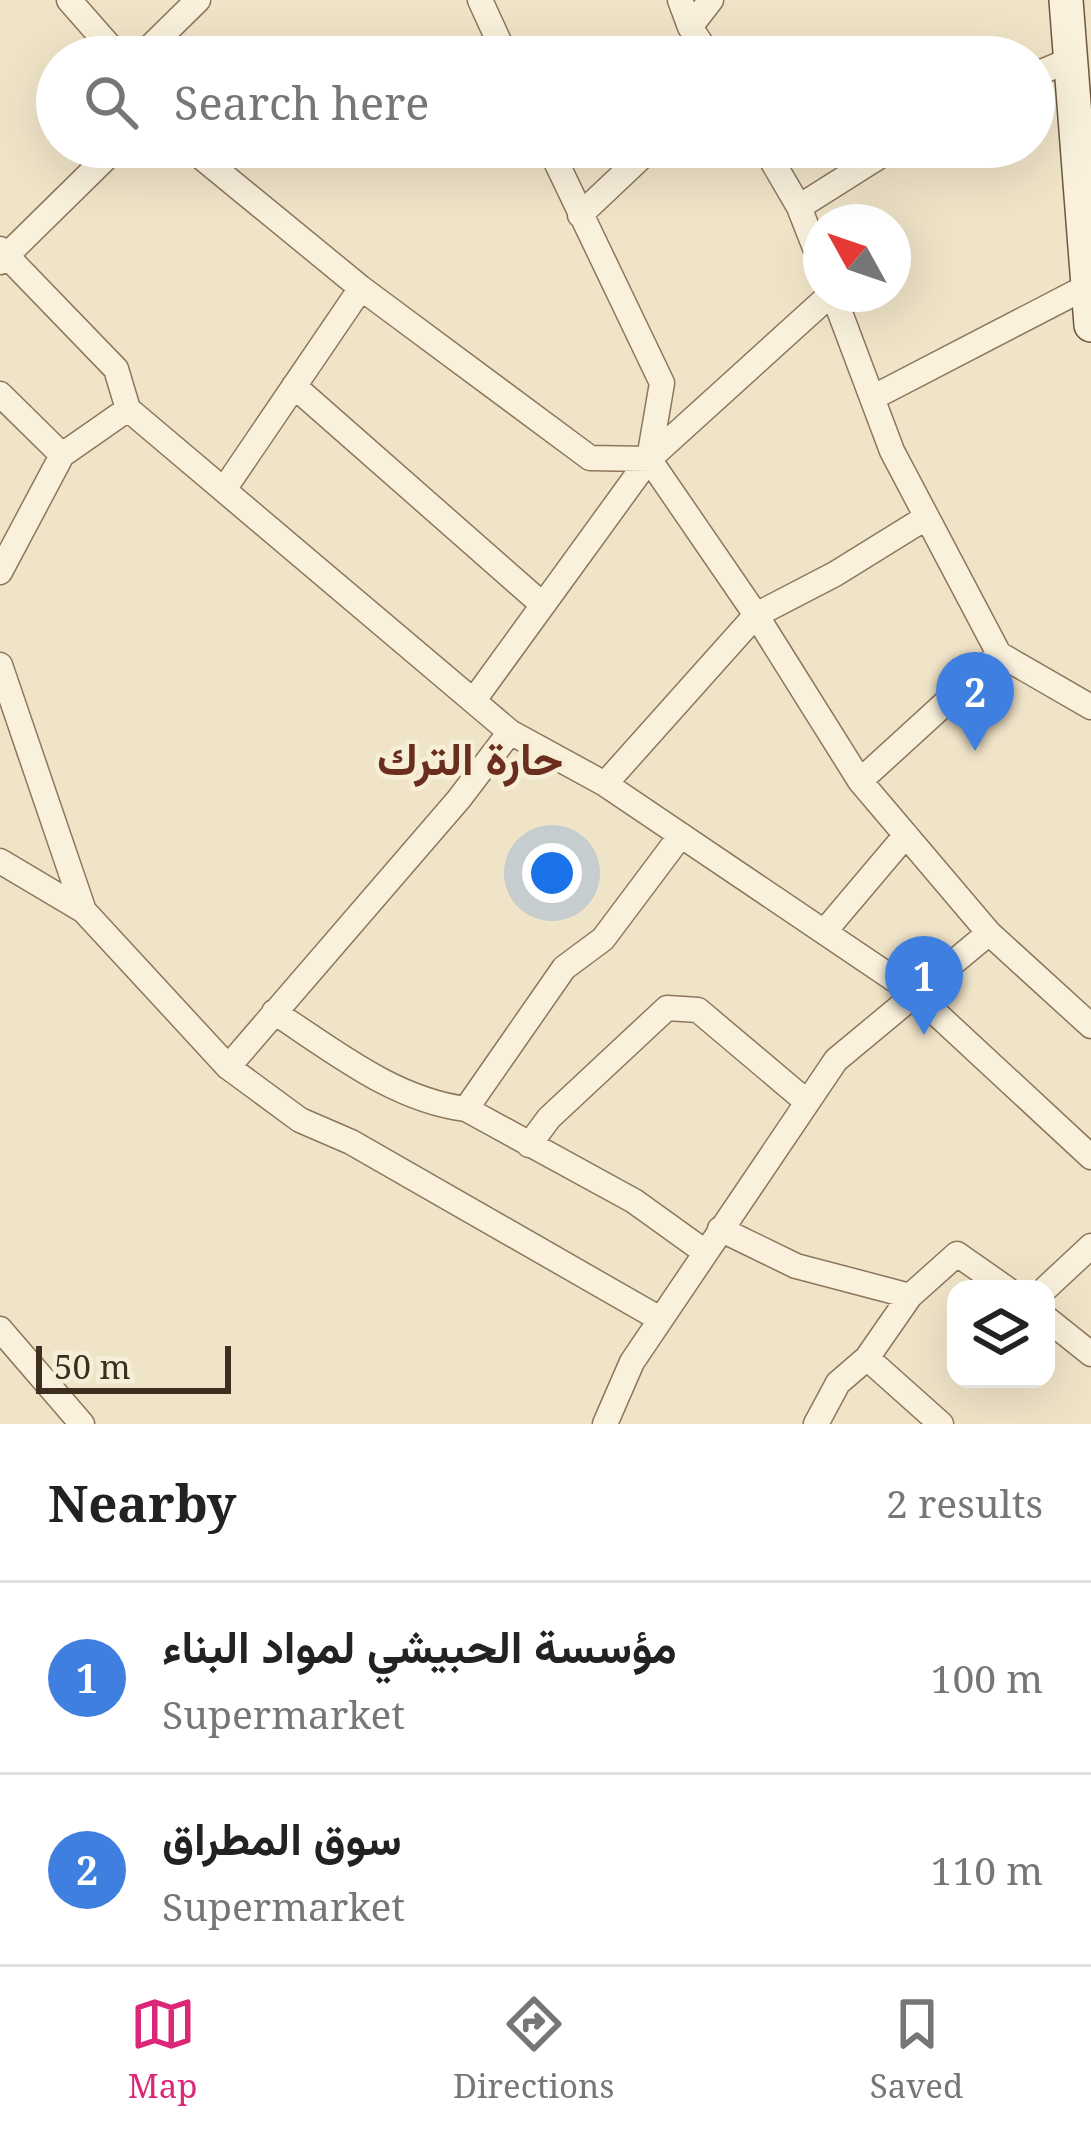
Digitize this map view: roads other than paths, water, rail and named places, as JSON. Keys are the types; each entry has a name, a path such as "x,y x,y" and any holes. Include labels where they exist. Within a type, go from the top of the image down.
{"street":[{"path":"69,0 100,36"},
{"path":"161,36 198,0"},
{"path":"480,0 496,36"},
{"path":"680,0 696,36"},
{"path":"690,27 711,0"},
{"path":"1066,0 1070,60 1084,135 1091,325"},
{"path":"1055,66 1070,60"},
{"path":"95,168 2,256 116,369 128,409 510,732 605,784 913,992 1091,1157"},
{"path":"215,168 361,288 590,458 649,459"},
{"path":"559,168 662,382 649,459 757,615 860,782 989,933 1091,1026"},
{"path":"580,215 630,168"},
{"path":"776,168 803,217"},
{"path":"799,207 861,168"},
{"path":"872,398 1088,286"},
{"path":"225,488 361,288"},
{"path":"474,700 649,459 812,312"},
{"path":"839,312 892,451 999,654 1091,707"},
{"path":"294,386 543,605"},
{"path":"0,394 62,454"},
{"path":"0,572 62,454 128,409"},
{"path":"605,784 757,615 927,518"},
{"path":"860,782 999,654"},
{"path":"0,665 84,911"},
{"path":"228,1067 459,799 510,732"},
{"path":"466,1109 564,968 602,939 681,835"},
{"path":"824,932 906,835"},
{"path":"0,861 84,911 228,1067 300,1120 351,1142 660,1319"},
{"path":"605,1424 632,1361 836,1060 989,933"},
{"path":"529,1145 549,1118 667,1008 698,1010 807,1102"},
{"path":"274,1012 375,1078 436,1106 466,1109 634,1201 705,1252"},
{"path":"720,1229 796,1267 910,1296"},
{"path":"1055,1280 1091,1246"},
{"path":"816,1424 838,1383 867,1358 910,1296 957,1254 994,1280"},
{"path":"1055,1325 1091,1354"},
{"path":"0,1329 82,1424"},
{"path":"867,1358 941,1424"}],"place":[{"name":"سوق المطراق","path":"975,751"},
{"name":"مؤسسة الحبيشي لمواد البناء","path":"924,1035"}],"district":[{"name":"حارة الترك","path":"470,757"}]}
